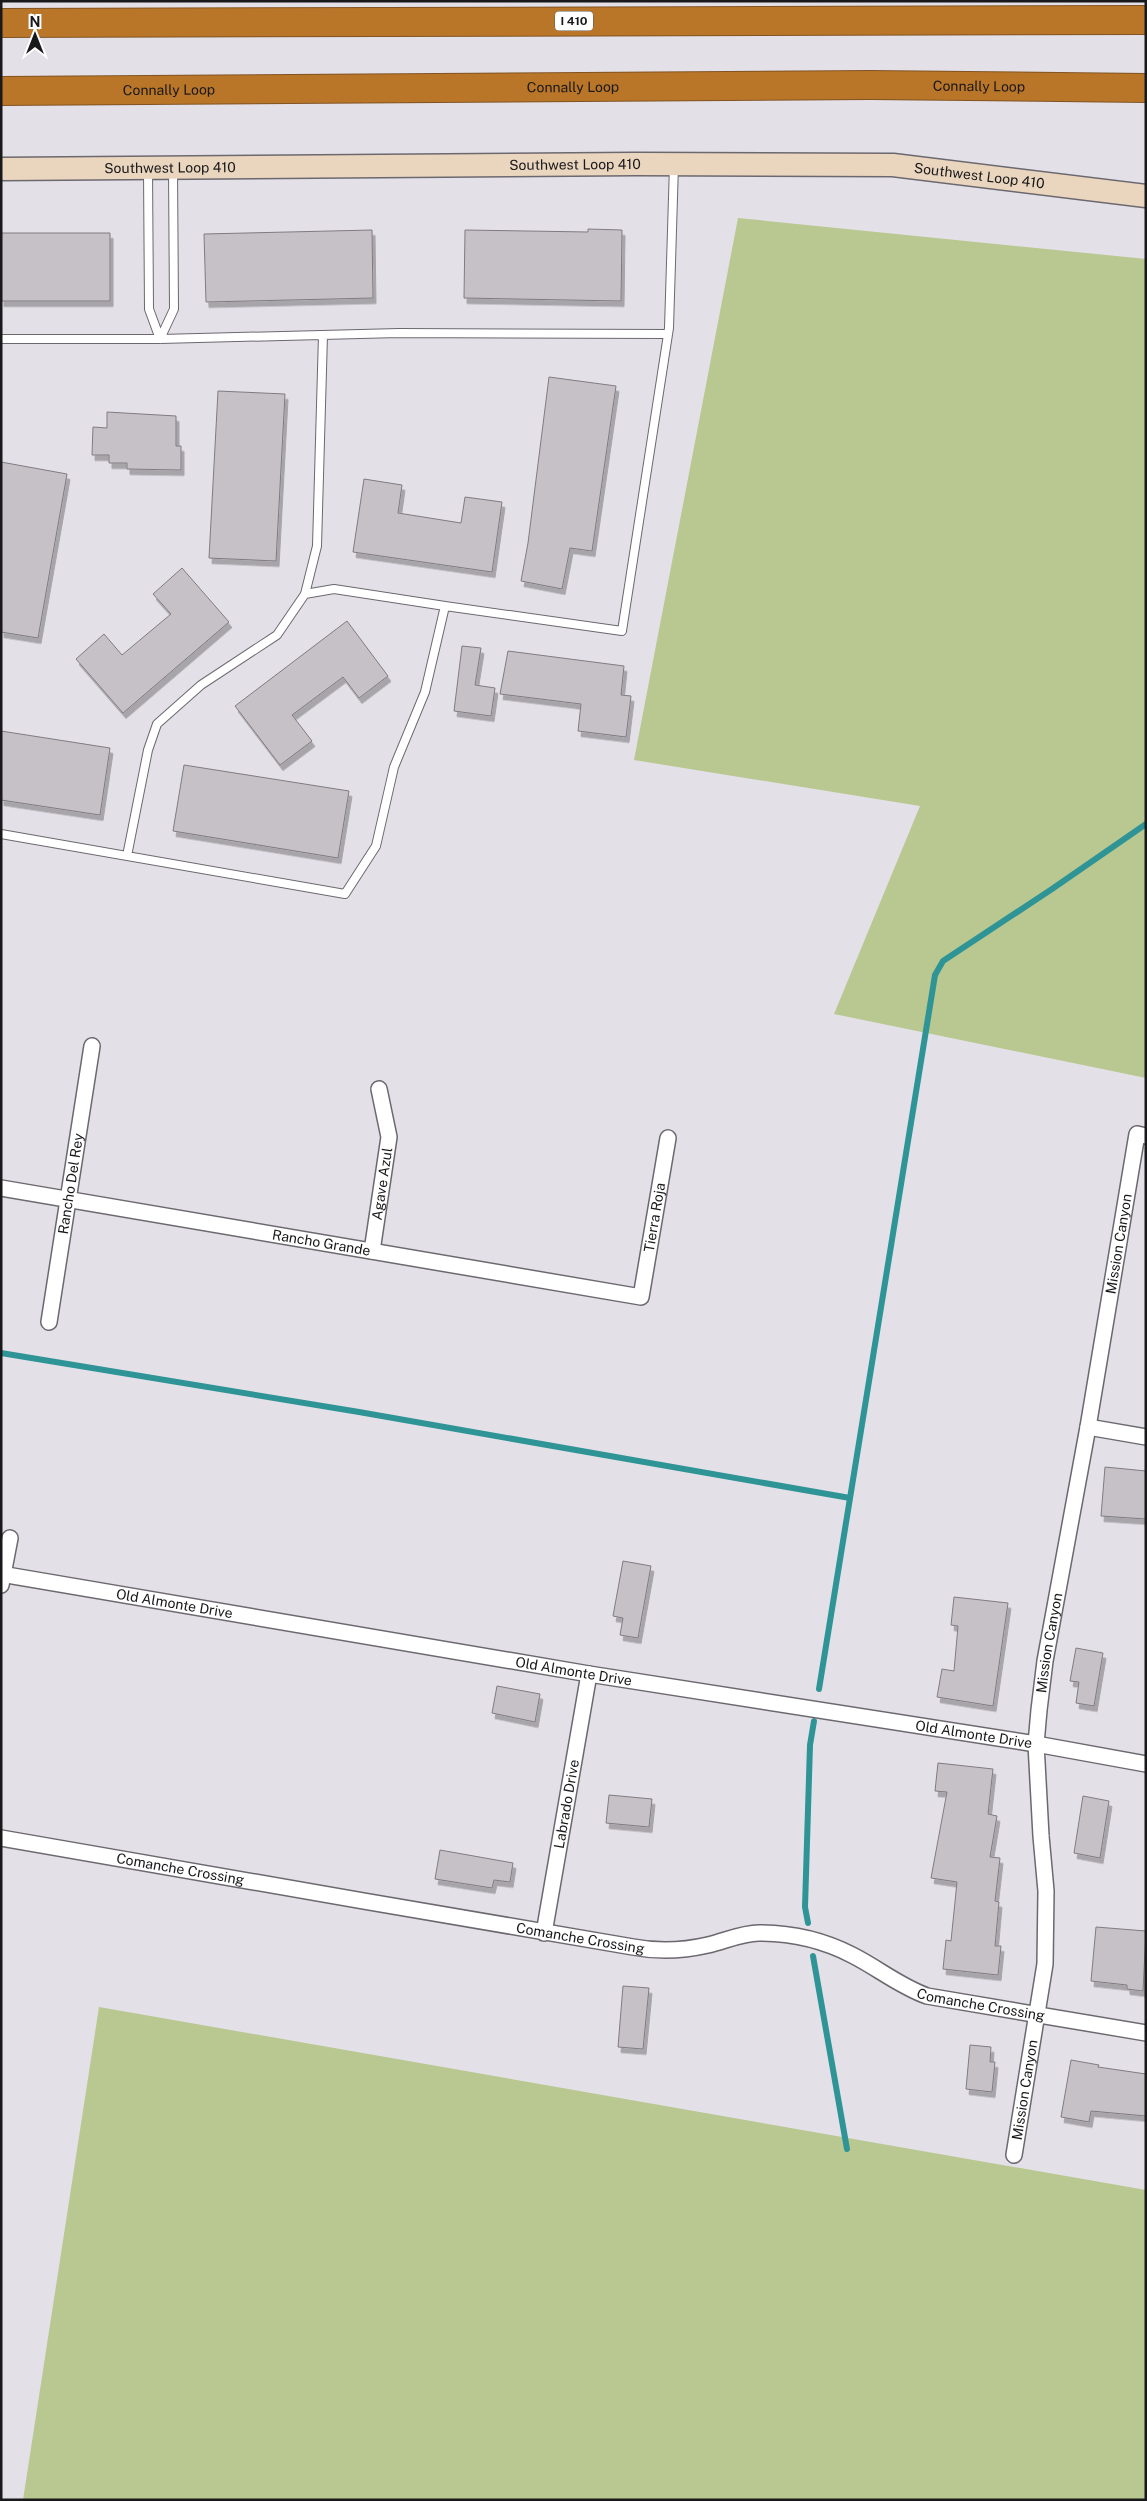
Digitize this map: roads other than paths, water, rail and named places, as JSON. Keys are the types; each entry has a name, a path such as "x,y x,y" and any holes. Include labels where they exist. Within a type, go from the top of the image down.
{"highway":[{"name":"I 410","path":"1,23 1146,20"},
{"name":"Connally Loop","path":"1,91 860,85 1146,88"},
{"path":"1102,88 1146,101"}],"main road":[{"name":"Southwest Loop 410","path":"1,169 674,164 893,165 1146,196"}],"street":[{"name":"Rancho Del Rey","path":"49,1322 92,1046"},
{"name":"Agave Azul","path":"372,1251 389,1137 379,1090"},
{"name":"Mission Canyon","path":"1014,2155 1039,2016 1048,1921 1036,1744 1045,1661 1141,1135"},
{"name":"Tierra Roja","path":"641,1297 668,1138"},
{"name":"Rancho Grande","path":"1,1188 641,1297"},
{"path":"1088,1427 1146,1437"},
{"path":"2,1578 10,1538"},
{"name":"Old Almonte Drive","path":"2,1578 589,1674 1036,1744 1146,1764"},
{"name":"Labrado Drive","path":"544,1932 589,1674"},
{"name":"Comanche Crossing","path":"1,1838 667,1952 710,1945 734,1937 758,1933 789,1935 821,1941 852,1955 905,1988 926,1996 1146,2033"}],"lane":[{"path":"305,594 334,589 622,631 668,334 674,164"},
{"path":"148,168 149,309 160,339"},
{"path":"160,339 174,309 173,168"},
{"path":"1,339 668,334"},
{"path":"127,856 148,750 157,724 201,685 277,635 305,594 317,546 323,336"},
{"path":"1,834 346,894 376,846 394,767 425,692 444,606"}],"waterway":[{"path":"819,1689 935,975 943,961 1146,824"},
{"path":"1,1353 359,1412 850,1498"},
{"path":"808,1923 805,1907 810,1745 814,1721"},
{"path":"813,1956 847,2149"}]}
